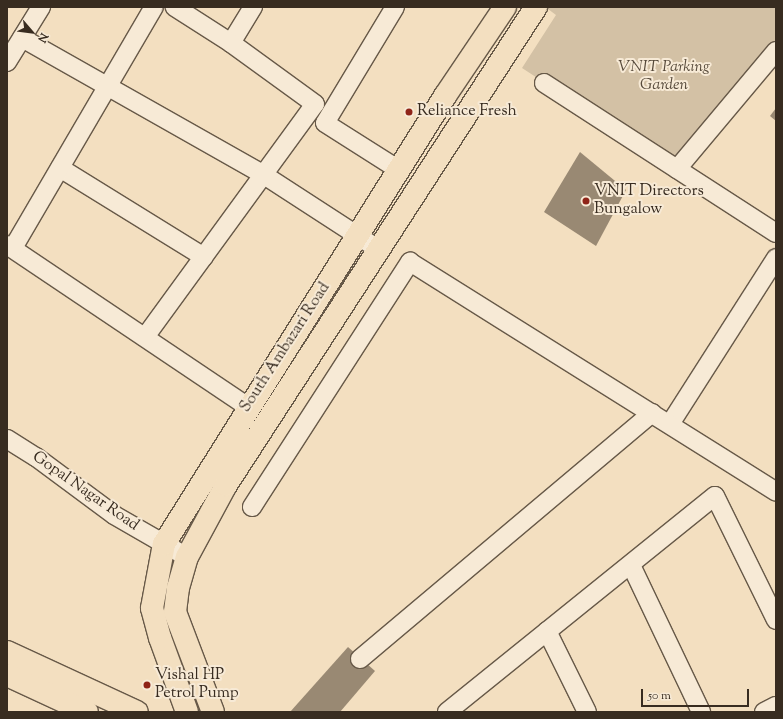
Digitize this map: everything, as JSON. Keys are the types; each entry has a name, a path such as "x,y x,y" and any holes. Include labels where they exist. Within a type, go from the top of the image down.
{"main road":[{"name":"South Ambazari Road","path":"187,712 160,638 152,608 164,544 248,407 505,7"},
{"path":"213,712 175,612 178,588 187,557 226,485 536,7"},
{"path":"7,652 137,712"},
{"path":"7,675 88,712"}],"street":[{"path":"7,62 41,7"},
{"path":"154,7 60,168 10,246 248,407"},
{"path":"145,337 315,104 231,43 175,7"},
{"path":"231,43 253,7"},
{"path":"396,7 325,123 399,170"},
{"path":"22,38 264,175 378,249"},
{"path":"677,169 776,51"},
{"path":"544,83 776,234"},
{"path":"60,168 204,257"},
{"path":"670,424 776,258"},
{"path":"252,507 410,262 776,492"},
{"path":"360,659 652,413"},
{"name":"Gopal Nagar Road","path":"7,439 36,457 114,515 187,557"},
{"path":"451,711 547,631 715,496 776,620"},
{"path":"630,565 701,712"},
{"path":"547,631 587,712"},
{"path":"764,712 776,706"}],"green space":[{"name":"VNIT Parking Garden","path":"550,7 776,7 776,51 677,169 522,68 556,15 548,9"}],"building":[{"path":"776,108 776,121 770,116"},
{"name":"VNIT Directors Bungalow","path":"580,152 626,190 596,246 544,212"},
{"path":"348,647 375,671 340,712 290,712"}],"place":[{"name":"Reliance Fresh","path":"409,112"},
{"name":"VNIT Directors Bungalow","path":"586,201"},
{"name":"Vishal HP Petrol Pump","path":"147,685"}]}
